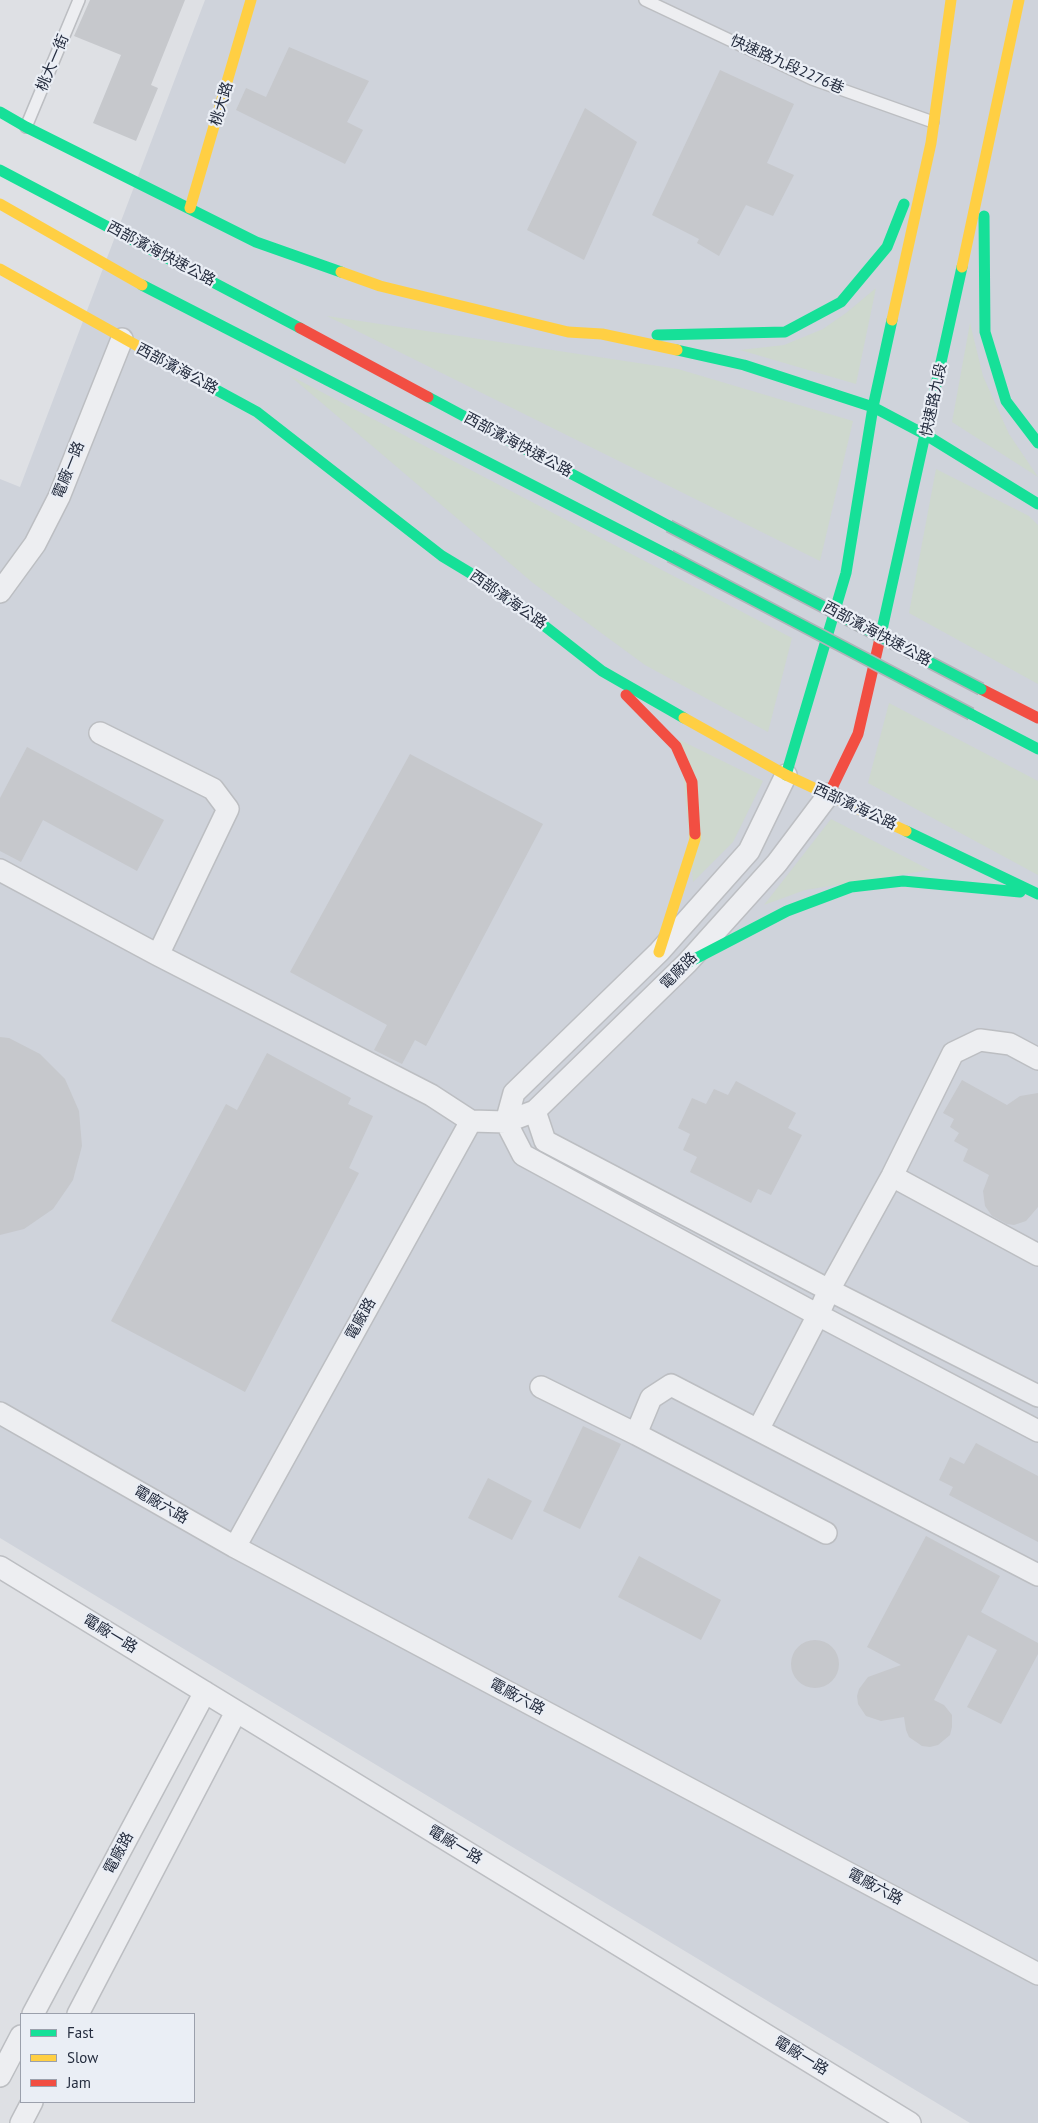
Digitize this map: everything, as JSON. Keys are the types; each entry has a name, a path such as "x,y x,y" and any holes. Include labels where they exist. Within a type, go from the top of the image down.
{"main road":[{"name":"桃大路","path":"190,208 252,0"},
{"path":"786,775 846,573 874,407 931,143 950,0"},
{"name":"快速路九段","path":"829,794 858,734 926,435 1019,0"},
{"path":"0,112 26,127 256,242 380,286 568,332 602,334 713,335 785,332 841,302 887,247 931,143"},
{"path":"984,164 985,332 1006,402 1038,443"},
{"name":"西部濱海快速公路","path":"0,170 180,264 669,526 1038,718"},
{"name":"西部濱海快速公路","path":"0,204 166,298 670,556 1038,749"},
{"name":"西部濱海公路","path":"0,269 122,339 257,412 442,556 500,592 602,671 786,775 1037,894"},
{"path":"602,334 744,365 874,407 926,435 1038,504"},
{"path":"602,671 676,746 692,782 695,838 659,952"},
{"path":"687,963 787,911 851,887 903,881 1037,894"}],"street":[{"name":"電廠一路","path":"0,592 35,544 59,497 122,339"},
{"path":"100,733 213,789 228,809 158,955"},
{"name":"電廠路","path":"506,1122 514,1093 659,952 749,851 786,775"},
{"name":"電廠路","path":"235,1547 471,1121 506,1122 535,1111 687,963 777,862 829,794"},
{"path":"0,870 158,955 431,1095 471,1121"},
{"path":"758,1430 818,1316 829,1290 892,1176 954,1052 980,1040 1010,1044 1038,1059"},
{"path":"535,1111 545,1141 829,1290 1038,1396"},
{"path":"506,1122 523,1155 818,1316 1032,1427 1038,1406"},
{"path":"892,1176 1038,1256"},
{"path":"636,1434 651,1398 671,1385 1038,1575"},
{"path":"541,1388 636,1434 826,1533"},
{"name":"電廠六路","path":"0,1414 235,1547 1038,1974"},
{"name":"電廠一路","path":"0,1567 910,2123"},
{"name":"電廠路","path":"34,2013 205,1692"},
{"path":"79,2013 236,1712"},
{"path":"0,2076 20,2038"},
{"path":"21,2123 31,2103"}],"lane":[{"name":"桃大一街","path":"26,127 79,0"},
{"name":"快速路九段2276巷","path":"645,0 812,79 933,122"}],"shaded area":[{"path":"205,0 1038,0 1038,2123 970,2123 0,1538 0,479 20,487"},
{"path":"876,288 856,384 740,350 784,345 823,329"},
{"path":"327,316 678,369 853,421 820,561"},
{"path":"970,323 983,376 1009,434 1038,477 952,422"},
{"path":"289,375 792,638 768,732 645,665 533,583"},
{"path":"936,469 1029,516 1038,525 1038,684 909,613"},
{"path":"889,703 1038,781 1038,875 868,783"},
{"path":"680,740 763,781 733,842 693,882"},
{"path":"831,819 930,870 805,890 764,905"}],"building":[{"path":"90,0 185,0 151,85 158,88 136,141 93,123 121,55 74,36"},
{"path":"289,47 369,81 347,122 363,130 345,164 236,110 246,88 266,97"},
{"path":"720,70 794,104 767,163 794,175 773,216 746,205 719,256 697,243 699,239 652,215"},
{"path":"585,108 637,142 584,260 527,230"},
{"path":"27,747 164,820 137,871 43,820 21,862 0,851 0,798"},
{"path":"410,754 543,824 426,1046 415,1040 402,1064 374,1050 387,1025 290,972"},
{"path":"0,1037 9,1038 40,1054 65,1079 79,1111 82,1146 73,1180 53,1209 24,1229 0,1235"},
{"path":"267,1053 351,1098 348,1104 373,1116 349,1168 359,1173 245,1392 111,1321 226,1104 237,1110"},
{"path":"962,1080 1007,1105 1020,1096 1038,1093 1038,1207 1026,1221 1014,1225 1007,1224 992,1216 985,1206 983,1191 989,1175 963,1161 968,1149 954,1141 959,1133 950,1127 954,1119 943,1113"},
{"path":"736,1081 796,1113 788,1128 802,1135 771,1195 758,1189 751,1203 690,1172 697,1157 683,1150 690,1134 678,1128 692,1098 706,1104 714,1089 728,1095"},
{"path":"583,1426 621,1444 580,1529 543,1511"},
{"path":"976,1443 1038,1476 1038,1542 949,1495 953,1487 939,1480 950,1457 964,1464"},
{"path":"488,1478 532,1501 512,1540 468,1518"},
{"path":"926,1536 1000,1576 981,1612 1038,1643 1038,1654 1001,1724 967,1707 997,1650 968,1635 934,1700 944,1705 952,1715 950,1735 938,1745 930,1747 922,1746 909,1737 904,1717 881,1721 866,1716 858,1704 857,1696 859,1689 868,1677 901,1665 867,1647"},
{"path":"639,1556 721,1600 701,1640 618,1597"},
{"path":"815,1640 824,1642 832,1647 837,1655 839,1664 837,1673 832,1681 824,1686 815,1688 806,1686 798,1681 793,1673 791,1664 793,1655 798,1647 806,1642"}],"traffic: fast":[{"path":"0,112 26,127 256,242 341,272"},
{"path":"0,170 300,328"},
{"path":"657,335 785,332 841,302 887,247 904,204"},
{"path":"984,216 985,332 1006,401 1038,443"},
{"path":"881,634 962,267"},
{"path":"142,285 670,556"},
{"path":"786,775 846,573 873,407 892,320"},
{"path":"677,350 744,365 873,407 926,435 1038,504"},
{"path":"211,387 257,412 442,556 500,591 602,671 684,718"},
{"path":"428,397 669,526"},
{"path":"669,526 981,689"},
{"path":"670,556 971,714"},
{"path":"971,714 1038,749"},
{"path":"906,831 1038,894"},
{"path":"687,963 787,911 851,887 903,881 1020,892"}],"traffic: slow":[{"path":"190,208 251,0"},
{"path":"892,320 931,143 951,0"},
{"path":"962,267 1019,0"},
{"path":"0,204 142,285"},
{"path":"0,269 211,387"},
{"path":"341,272 380,286 568,332 602,334 677,350"},
{"path":"684,718 786,775 906,831"},
{"path":"659,952 695,834"}],"traffic: jam":[{"path":"300,328 428,397"},
{"path":"829,794 858,734 881,634"},
{"path":"981,689 1038,718"},
{"path":"626,695 676,746 692,782 695,834"}]}
